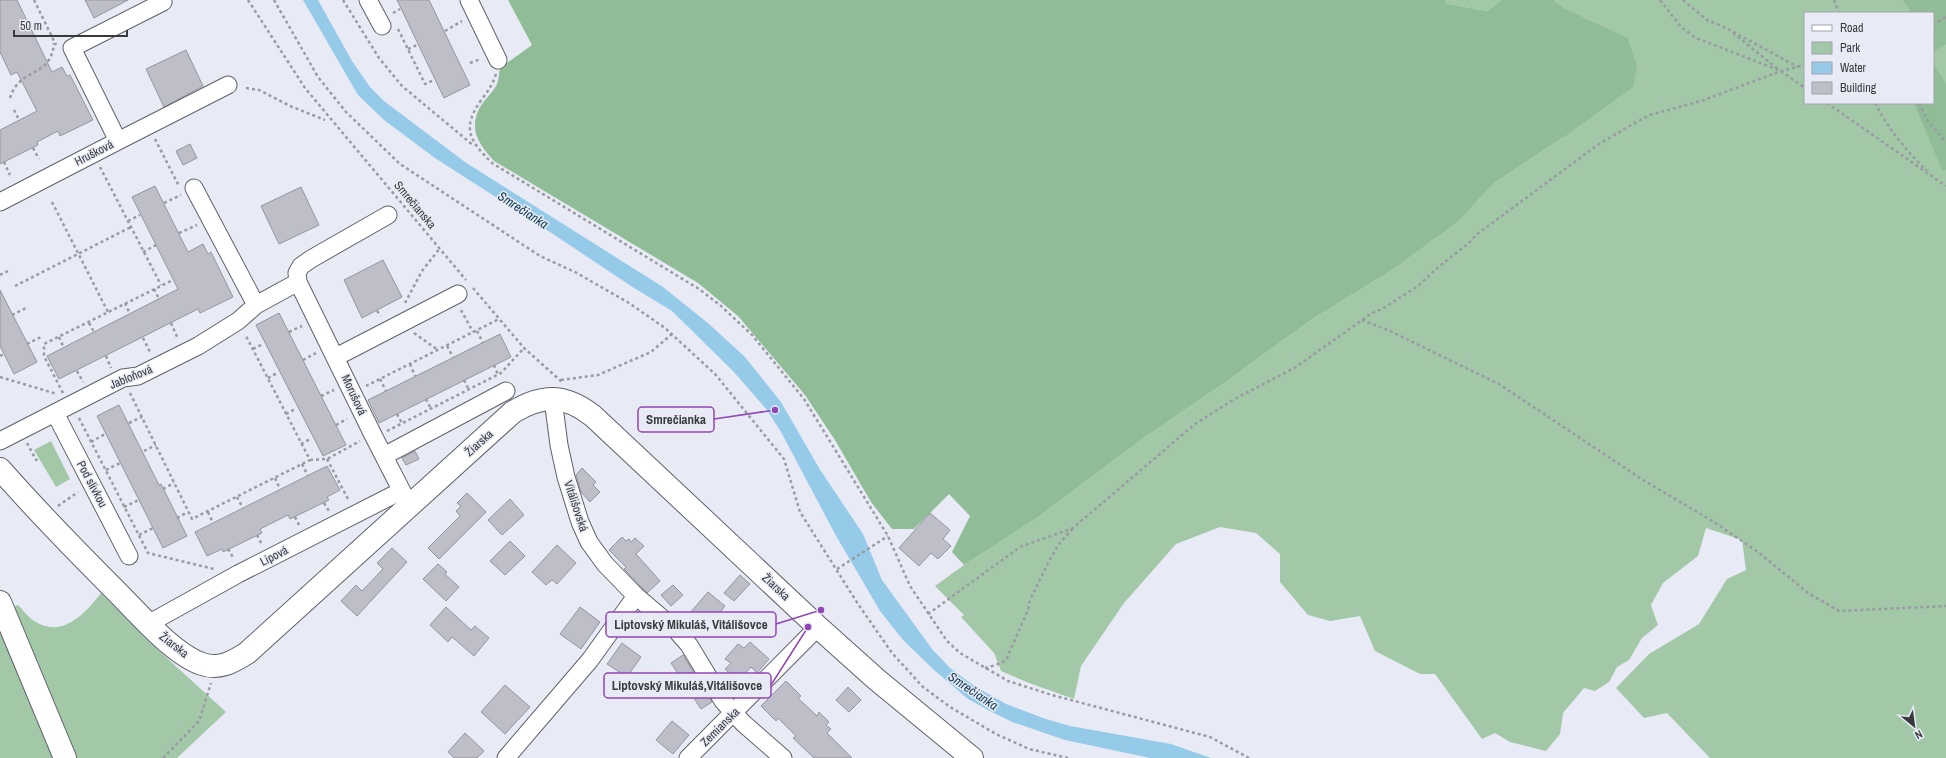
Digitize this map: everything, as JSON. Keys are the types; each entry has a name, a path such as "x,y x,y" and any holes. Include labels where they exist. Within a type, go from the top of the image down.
{"street":[{"path":"368,0 390,23"},
{"path":"469,0 492,58"},
{"name":"Hrušková","path":"0,202 118,141 72,48 163,2"},
{"path":"118,141 228,85"},
{"path":"194,188 256,305"},
{"path":"298,282 297,273 301,266 388,215"},
{"name":"Jabloňová","path":"0,441 72,404 118,375 138,376 198,346 238,321 256,305 298,282"},
{"name":"Morušová","path":"298,282 336,357 373,436 406,499"},
{"path":"336,357 459,301"},
{"name":"Žiarska","path":"0,469 50,524 148,624 185,656 203,664 217,666 235,661 247,653 406,499 479,442 513,412 559,388 573,403 592,416 818,627 876,679 972,758"},
{"name":"Vitálišovská","path":"559,388 559,445 580,522 589,542 605,564 636,596 689,644 723,701 743,723 783,758"},
{"path":"384,456 506,391"},
{"name":"Pod slivkou","path":"55,413 129,556"},
{"name":"Lipová","path":"148,624 236,567 356,514 406,499"},
{"path":"506,758 590,660 636,596"},
{"path":"0,602 65,758"},
{"name":"Zemianska","path":"688,758 818,627"}],"path":[{"name":"Smrečianska","path":"248,0 305,88 499,319 559,388"},
{"path":"274,0 318,77 346,112 400,164 540,256 575,272 629,303 672,334 715,374 784,459 800,512 892,653 923,687 950,707 996,734 1030,749 1068,758"},
{"path":"343,0 379,58 402,86 492,163 699,289 721,306 752,335 804,399 888,536 910,586 947,641 960,652 1008,681 1052,696 1210,737 1249,758"},
{"path":"1660,0 1681,27 1696,38 1781,71"},
{"path":"1683,0 1707,20 1726,28 1798,67"},
{"path":"1834,0 1840,12"},
{"path":"400,9 390,23 408,49 425,84 434,80"},
{"path":"1934,23 1946,17"},
{"path":"445,31 466,19"},
{"path":"1726,28 1804,87"},
{"path":"10,98 13,88 19,82 42,68 50,61 53,55 54,42"},
{"path":"408,49 417,45"},
{"path":"470,63 492,58 494,79 472,114 469,129 473,143 478,150"},
{"path":"985,668 1006,660 1028,610 1030,600 1059,544 1073,528 1195,424 1231,401 1296,367 1362,320 1418,286 1436,269 1470,242 1476,235 1528,194 1596,146 1625,128 1650,116 1721,94 1781,71 1804,66"},
{"path":"246,88 259,90 290,106 325,120"},
{"path":"1828,104 1946,186"},
{"path":"1876,104 1896,137 1931,176"},
{"path":"1919,104 1927,120 1946,142"},
{"path":"14,110 19,120"},
{"path":"33,148 39,159"},
{"path":"94,154 161,285"},
{"path":"4,162 10,175"},
{"path":"52,202 108,312"},
{"path":"128,221 140,215"},
{"path":"15,286 130,227"},
{"path":"143,252 156,245"},
{"path":"400,306 405,303 422,271 440,248"},
{"path":"0,275 8,272"},
{"path":"0,377 65,396 44,356 44,344 89,323 161,285 174,280"},
{"path":"154,289 159,299"},
{"path":"459,301 473,332"},
{"path":"125,303 130,314"},
{"path":"12,315 26,308"},
{"path":"377,311 380,316 385,313"},
{"path":"353,393 499,319"},
{"path":"1362,320 1390,331 1500,384 1643,480 1714,522 1758,552 1808,593 1839,612 1946,606"},
{"path":"238,321 310,460"},
{"path":"89,323 94,332"},
{"path":"171,323 179,338 173,341"},
{"path":"289,332 302,326"},
{"path":"477,331 483,343"},
{"path":"414,333 438,350"},
{"path":"559,388 598,375 651,352 672,334"},
{"path":"27,344 41,337"},
{"path":"59,337 64,348"},
{"path":"143,338 150,353"},
{"path":"253,349 263,344"},
{"path":"447,346 453,357"},
{"path":"106,356 142,417 192,519 310,460 327,459 469,390 498,375 524,348"},
{"path":"144,356 156,350"},
{"path":"303,360 316,353"},
{"path":"0,356 4,354"},
{"path":"410,364 415,376"},
{"path":"494,365 498,375"},
{"path":"77,371 85,386"},
{"path":"268,378 277,373"},
{"path":"380,379 386,391"},
{"path":"464,380 469,390"},
{"path":"321,396 334,390"},
{"path":"426,399 431,409"},
{"path":"72,404 148,553 236,567"},
{"path":"286,414 295,409"},
{"path":"397,414 402,423"},
{"path":"128,423 142,417"},
{"path":"336,425 348,418"},
{"path":"21,430 36,460 39,458"},
{"path":"91,442 106,434"},
{"path":"301,444 310,439"},
{"path":"144,451 156,445"},
{"path":"327,459 356,514"},
{"path":"106,470 120,462"},
{"path":"302,464 308,476"},
{"path":"275,478 280,489"},
{"path":"163,489 174,483"},
{"path":"56,508 79,492"},
{"path":"237,497 243,508"},
{"path":"124,507 139,500"},
{"path":"324,503 329,511"},
{"path":"177,518 188,512"},
{"path":"208,512 214,523"},
{"path":"295,517 300,526"},
{"path":"139,535 153,528"},
{"path":"928,614 1020,547 1073,528"},
{"path":"257,535 262,545"},
{"path":"837,569 888,536"},
{"path":"228,549 236,567"},
{"path":"163,758 198,720 217,666"}],"green space":[{"path":"508,0 1445,0 1448,4 1487,11 1501,0 1554,0 1564,8 1627,37 1637,66 1633,87 1564,137 1494,183 1458,222 1395,268 1311,320 1223,384 1145,437 1034,520 964,565 952,552 970,516 949,494 914,529 892,529 871,502 835,440 805,395 738,316 698,283 494,161 483,148 476,135 475,128 475,120 482,104 497,84 500,68 532,45"},
{"path":"1445,0 1501,0 1487,11 1448,4"},
{"path":"1554,0 1902,0 1910,12 1804,12 1804,104 1934,104 1934,12 1946,0 1946,162 1942,170 1946,170 1946,758 1710,758 1667,713 1644,718 1616,688 1649,654 1699,624 1727,579 1746,570 1742,540 1706,528 1698,556 1663,583 1651,605 1658,625 1642,638 1629,660 1617,667 1609,682 1595,691 1584,688 1563,713 1560,734 1546,751 1510,742 1495,733 1482,739 1435,674 1420,674 1375,651 1360,616 1330,621 1308,615 1280,582 1280,554 1256,533 1220,527 1176,544 1124,603 1081,666 1074,699 1001,671 994,653 961,617 964,615 935,586 964,565 1034,520 1145,437 1223,384 1311,320 1395,268 1458,222 1494,183 1564,137 1627,37 1564,8"},
{"path":"1902,0 1946,0 1946,44 1934,51 1934,12 1910,12"},
{"path":"1934,64 1946,84 1946,170 1942,170 1914,104 1934,104"},
{"path":"51,441 70,479 56,487 34,450"},
{"path":"101,593 146,639 226,712 177,758 75,758 12,607 18,605 34,621 44,626 63,626 80,616"},
{"path":"0,626 53,758 0,758"}],"water":[{"path":"303,0 318,0 352,61 370,87 384,101 465,162 663,287 709,324 745,357 781,402 819,468 863,534 882,580 932,649 950,668 976,687 1006,704 1043,718 1070,726 1171,744 1211,758 1150,758 1065,740 1012,722 968,699 933,669 903,640 880,611 835,534 781,432 767,410 733,371 672,311 634,288 435,158 384,120 358,95"}],"building":[{"path":"0,0 17,0 52,72 62,67 67,76 70,75 93,120 60,136 58,131 37,142 38,145 0,164 0,130 37,111 17,72 11,75 0,52"},
{"path":"85,0 128,0 94,18"},
{"path":"397,0 429,0 470,85 444,98"},
{"path":"186,50 203,86 164,107 146,69"},
{"path":"190,144 197,158 183,165 176,151"},
{"path":"155,186 188,252 203,244 208,254 211,252 233,297 200,313 198,309 59,379 47,356 178,289 132,197"},
{"path":"301,187 319,225 279,244 261,206"},
{"path":"383,260 402,297 362,318 344,280"},
{"path":"0,290 37,362 14,374 0,346"},
{"path":"279,313 346,445 323,456 256,325"},
{"path":"500,334 511,357 379,423 368,400"},
{"path":"119,405 159,485 161,484 187,536 163,548 97,416"},
{"path":"415,451 419,459 406,465 402,458"},
{"path":"327,466 340,490 327,497 329,500 290,519 288,515 260,529 262,533 223,552 222,549 207,556 195,532"},
{"path":"582,468 596,482 593,485 600,492 590,502 581,492 576,475"},
{"path":"467,493 486,512 439,559 428,548 460,516 456,511 461,506 457,503"},
{"path":"510,499 524,515 502,535 488,520"},
{"path":"930,513 950,530 943,539 951,546 938,559 931,553 919,566 899,548"},
{"path":"622,537 626,541 629,539 631,542 635,538 644,546 636,554 660,581 647,593 624,569 626,567 609,550"},
{"path":"510,541 525,556 505,575 490,561"},
{"path":"557,545 576,563 557,584 552,580 546,585 532,572"},
{"path":"392,548 407,562 357,616 341,601 356,585 362,591 383,569 377,563"},
{"path":"438,564 447,572 445,574 459,587 446,601 423,579"},
{"path":"740,575 750,584 734,601 724,593"},
{"path":"673,585 683,595 671,606 661,595"},
{"path":"708,592 725,606 708,627 690,613"},
{"path":"446,607 471,630 475,626 489,638 474,656 452,637 448,642 430,625"},
{"path":"580,607 600,622 581,649 560,634"},
{"path":"750,642 769,659 757,673 751,667 738,681 725,669 731,663 725,659 738,644 744,648"},
{"path":"622,643 641,657 627,677 607,664"},
{"path":"683,655 712,702 701,709 671,663"},
{"path":"786,681 801,696 798,698 817,716 819,712 829,722 826,725 831,729 827,733 852,758 814,758 793,738 796,736 778,718 776,721 761,706"},
{"path":"505,685 530,707 505,734 481,712"},
{"path":"848,687 861,700 849,712 836,700"},
{"path":"672,721 689,735 673,754 656,740"},
{"path":"465,733 484,751 477,758 454,758 448,752"}],"place":[{"name":"Smrečianka","path":"775,410"},
{"name":"Liptovský Mikuláš, Vitálišovce","path":"821,610"},
{"name":"Liptovský Mikuláš,Vitálišovce","path":"808,627"}]}
